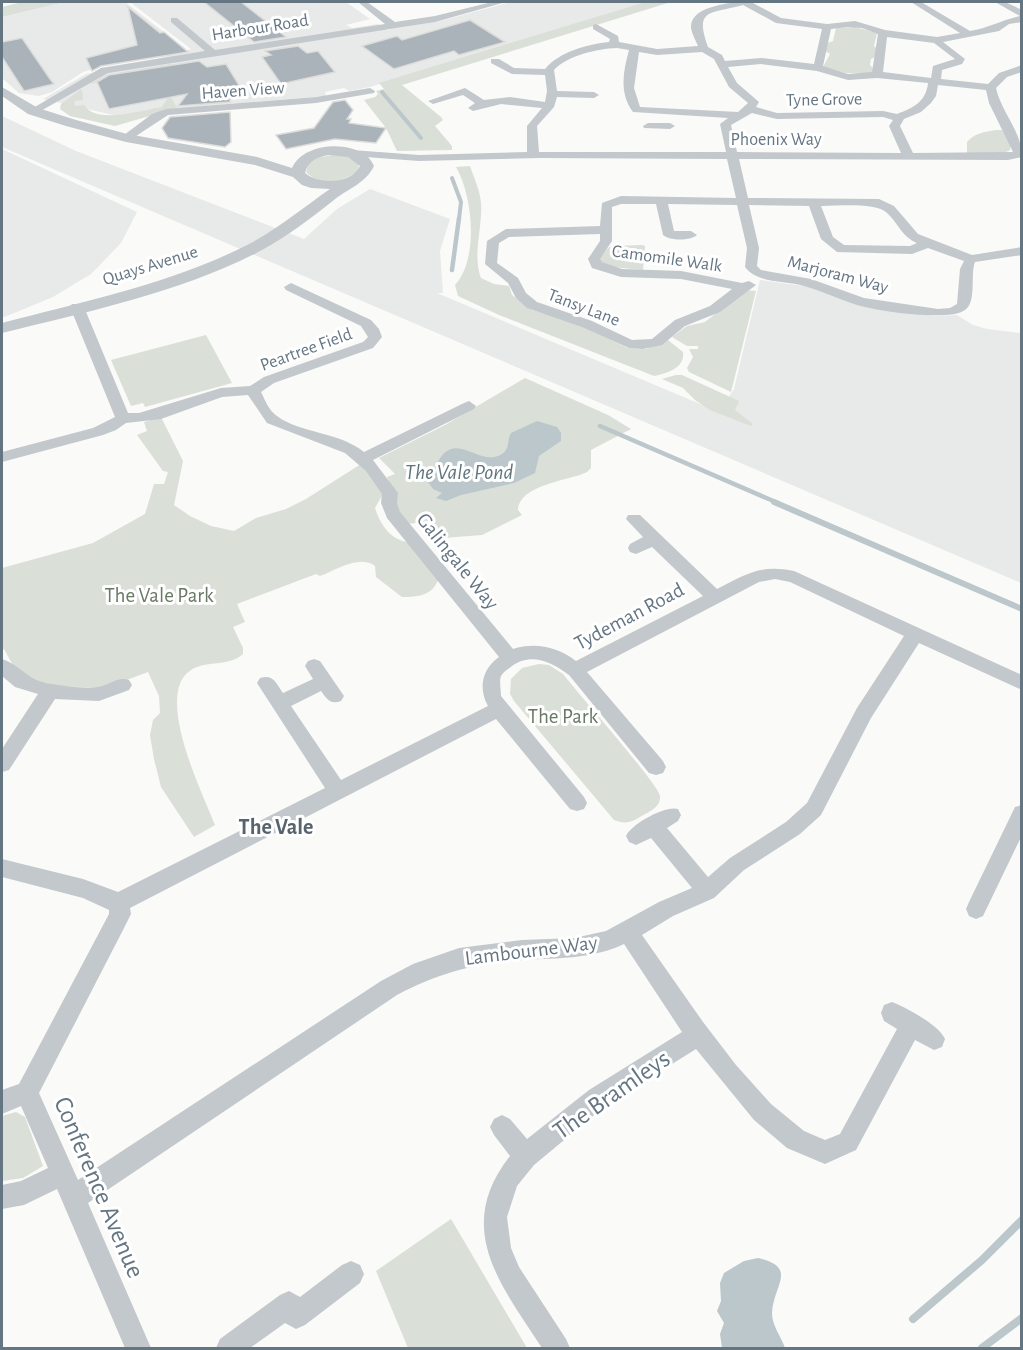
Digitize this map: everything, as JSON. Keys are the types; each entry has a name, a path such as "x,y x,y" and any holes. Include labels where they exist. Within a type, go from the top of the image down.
{"street":[{"path":"366,2 394,26"},
{"name":"Harbour Road","path":"33,111 105,70 394,26 445,17 501,2"},
{"path":"704,49 696,30 698,19 710,10 744,2 779,21 826,27 853,24 883,33 937,40 1000,28 1006,22 1022,19"},
{"path":"915,2 970,35"},
{"path":"999,2 1022,14"},
{"path":"174,20 213,53"},
{"path":"596,27 615,38 614,45"},
{"path":"818,68 826,27"},
{"path":"877,75 883,33"},
{"path":"909,157 894,127 899,121 898,118 926,103 933,94 937,68 960,59 943,48 937,40"},
{"path":"533,155 532,126 548,106 552,94 552,78 549,72 551,66 557,61 592,47 614,45 635,48 657,52 704,49 718,57 733,85 753,101 750,109 739,115 639,111 632,103 628,83 635,48"},
{"path":"495,61 512,70 549,72"},
{"path":"723,64 758,61 818,68 848,77 877,75 991,87 1003,75 1022,68"},
{"name":"Phoenix Way","path":"352,153 419,158 533,155 1008,157 1016,155 1021,152 994,103 991,87"},
{"path":"2,91 33,111 126,138 257,161 326,186 348,183"},
{"name":"Haven View","path":"126,138 156,116 166,112 316,100 370,91"},
{"path":"433,101 465,91 477,106 506,100 548,106"},
{"path":"552,94 594,93"},
{"name":"Tyne Grove","path":"750,109 777,116 883,114 898,118"},
{"path":"655,112 652,126 670,126"},
{"name":"Marjoram Way","path":"739,115 725,124 753,248 751,267 761,274 806,282 864,303 946,313 963,308 967,290 967,267 971,259"},
{"path":"257,161 308,157 325,152 352,153 365,161 366,172"},
{"path":"300,216 307,195 297,168 308,157"},
{"name":"Phoenix Way","path":"366,172 419,158"},
{"name":"Quays Avenue","path":"2,327 154,285 244,252 286,230 300,216 366,172"},
{"name":"Camomile Walk","path":"746,288 681,275 621,273 597,265 594,259 605,244 605,208 609,203 621,200 875,202 886,205 897,214 908,232 928,243 971,259"},
{"name":"Camomile Walk","path":"661,201 669,235 691,235"},
{"path":"814,202 825,236 837,248 855,251 912,250 928,243"},
{"name":"Tansy Lane","path":"606,230 506,232 493,241 491,264 513,281 521,295 537,309 587,324 632,345 657,342 680,323 715,309 731,295 746,288 761,274"},
{"path":"971,259 1022,251"},
{"name":"Peartree Field","path":"254,391 269,380 368,345 375,337 372,329 366,323 291,287"},
{"path":"77,307 123,417"},
{"path":"2,457 98,432 111,427 123,417 147,416 225,392 254,391"},
{"name":"Galingale Way","path":"254,391 266,414 276,423 332,440 363,459 387,488 393,514 510,658"},
{"path":"363,459 469,406"},
{"path":"634,519 714,597"},
{"path":"636,548 654,539"},
{"name":"Tydeman Road","path":"510,658 523,652 541,652 558,657 575,670 760,575 783,574 1020,682"},
{"name":"Lambourne Way","path":"74,1197 389,988 421,971 470,956 586,946 608,941 666,909 707,891 737,864 793,828 814,809 864,713 915,634"},
{"path":"510,658 496,669 490,682 492,696 499,709 577,803"},
{"path":"2,666 16,679 50,691 99,694 123,685"},
{"path":"279,703 330,689 314,666"},
{"path":"575,670 656,767"},
{"path":"266,683 337,790"},
{"path":"3,765 50,691"},
{"path":"88,711 99,694"},
{"path":"2,868 110,897 118,903 499,709"},
{"path":"976,909 1022,813"},
{"path":"671,815 644,831 707,891"},
{"name":"Conference Avenue","path":"118,903 120,909 116,923 27,1092 138,1348"},
{"path":"628,932 698,1035 744,1091 770,1119 808,1147 827,1153 837,1152 848,1142 901,1019 934,1039"},
{"name":"The Bramleys","path":"558,1348 510,1276 498,1249 495,1218 507,1179 525,1156 597,1098 698,1035"},
{"path":"2,1102 27,1092"},
{"path":"502,1127 525,1156"},
{"path":"2,1197 24,1193 63,1173"},
{"path":"229,1348 289,1304 296,1316 351,1274"}],"shaded area":[{"path":"65,2 125,2 186,49 164,55 136,57 83,72 52,92 39,96 19,93 2,78 2,17"},
{"path":"130,2 346,2 370,19 346,25 352,28 378,24 387,30 444,20 511,2 645,2 370,87 349,91 344,88 325,92 326,96 215,105 154,113 135,120 43,99 86,74 157,59 191,49"},
{"path":"2,116 76,151 304,239 337,209 370,189 450,219 440,251 443,293 437,293 719,412 734,389 760,280 818,288 908,312 934,316 957,315 973,325 987,329 1021,333 1021,583 2,147"},
{"path":"2,149 137,212 121,243 91,274 53,297 2,318"}],"green space":[{"path":"22,2 65,2 2,17 2,7"},
{"path":"645,2 671,2 402,85 441,117 443,120 435,126 452,146 452,150 397,151 386,128 364,100 375,97 378,94 376,91 384,89 379,83"},
{"path":"855,27 877,33 874,46 877,49 870,65 873,68 872,73 846,73 823,67 830,54 825,51 828,43 833,41 836,28"},
{"path":"170,64 176,65 170,68 168,65 146,69 164,85 177,108 115,126 70,116 60,109 61,104 80,90 82,90 83,100 74,101 75,106 84,105 90,111 99,114 120,115 162,107 167,99 165,96 105,81 90,84 107,75"},
{"path":"1002,130 1011,144 1010,150 1004,153 967,154 967,142 970,139 980,133"},
{"path":"333,155 347,156 359,164 358,171 346,178 332,181 318,180 306,172 309,162"},
{"path":"470,166 481,203 477,260 481,278 494,284 509,286 512,295 532,310 573,322 628,348 646,349 668,340 683,352 683,358 678,366 654,376 499,315 458,296 455,285 463,274 468,260 471,227 466,194 456,167"},
{"path":"612,246 645,246 643,270 612,267 598,260"},
{"path":"745,290 756,291 731,392 689,372 687,368 693,357 689,349 698,349 698,346 687,346 672,337 687,326 705,322"},
{"path":"206,335 232,383 145,407 143,403 131,406 111,360"},
{"path":"682,375 739,401 735,410 753,424 751,426 710,410 683,388 662,379"},
{"path":"525,378 608,415 631,429 591,450 591,468 587,472 546,485 527,494 518,510 522,515 482,535 430,539 416,523 407,524 387,477 395,474 379,458 445,425"},
{"name":"The Vale Park","path":"161,417 183,461 174,505 190,516 211,526 234,531 256,518 286,509 306,499 361,464 372,473 383,494 375,508 383,526 397,539 409,542 438,580 428,592 418,596 402,597 376,577 375,566 355,562 237,604 245,622 233,627 243,648 243,654 231,661 203,665 191,670 181,682 177,700 184,745 215,825 194,837 161,787 150,735 153,720 160,713 159,696 148,672 105,688 49,686 15,669 4,649 2,650 2,568 93,543 145,514 154,484 164,484 168,472 163,471 137,435 147,431 144,422"},
{"name":"The Park","path":"539,664 549,665 563,674 646,775 660,796 658,804 653,809 630,822 614,820 514,701 510,694 511,679 522,668"},
{"path":"16,1112 25,1117 43,1166 23,1178 2,1181 2,1116"},
{"path":"451,1219 527,1348 408,1348 376,1271"}],"water":[{"name":"The Vale Pond","path":"537,421 557,427 561,433 561,441 539,456 535,473 514,483 461,495 446,501 436,498 442,493 433,489 428,482 443,454 451,449 459,448 485,457 502,454 505,452 511,433"},
{"path":"758,1258 770,1262 781,1272 773,1303 772,1318 785,1348 722,1348 720,1334 724,1323 717,1311 721,1301 720,1283 724,1273 744,1261"}],"building":[{"path":"204,2 241,2 286,37 254,42"},
{"path":"128,7 188,52 101,66 92,71 86,58 137,45"},
{"path":"470,20 505,42 459,55 454,51 394,69 362,46 397,36 402,40"},
{"path":"22,38 54,84 24,91 2,57 2,42"},
{"path":"298,46 307,53 318,51 335,72 281,84 262,57 271,55 265,51"},
{"path":"199,61 207,67 226,64 242,90 230,92 230,102 178,106 187,94 109,109 97,82 109,75"},
{"path":"345,100 353,110 347,119 351,119 349,123 386,128 376,143 335,139 286,149 276,135 314,128 333,102"},
{"path":"230,112 231,142 225,147 168,138 162,128 170,117"}],"waterway":[{"path":"382,92 421,138"},
{"path":"452,178 461,202 459,219"},
{"path":"452,270 459,218"},
{"path":"600,426 778,503"},
{"path":"774,502 1022,609"},
{"path":"913,1319 982,1260 1022,1220"},
{"path":"982,1348 1022,1318"}],"district":[{"name":"The Vale","path":"276,826"}]}
